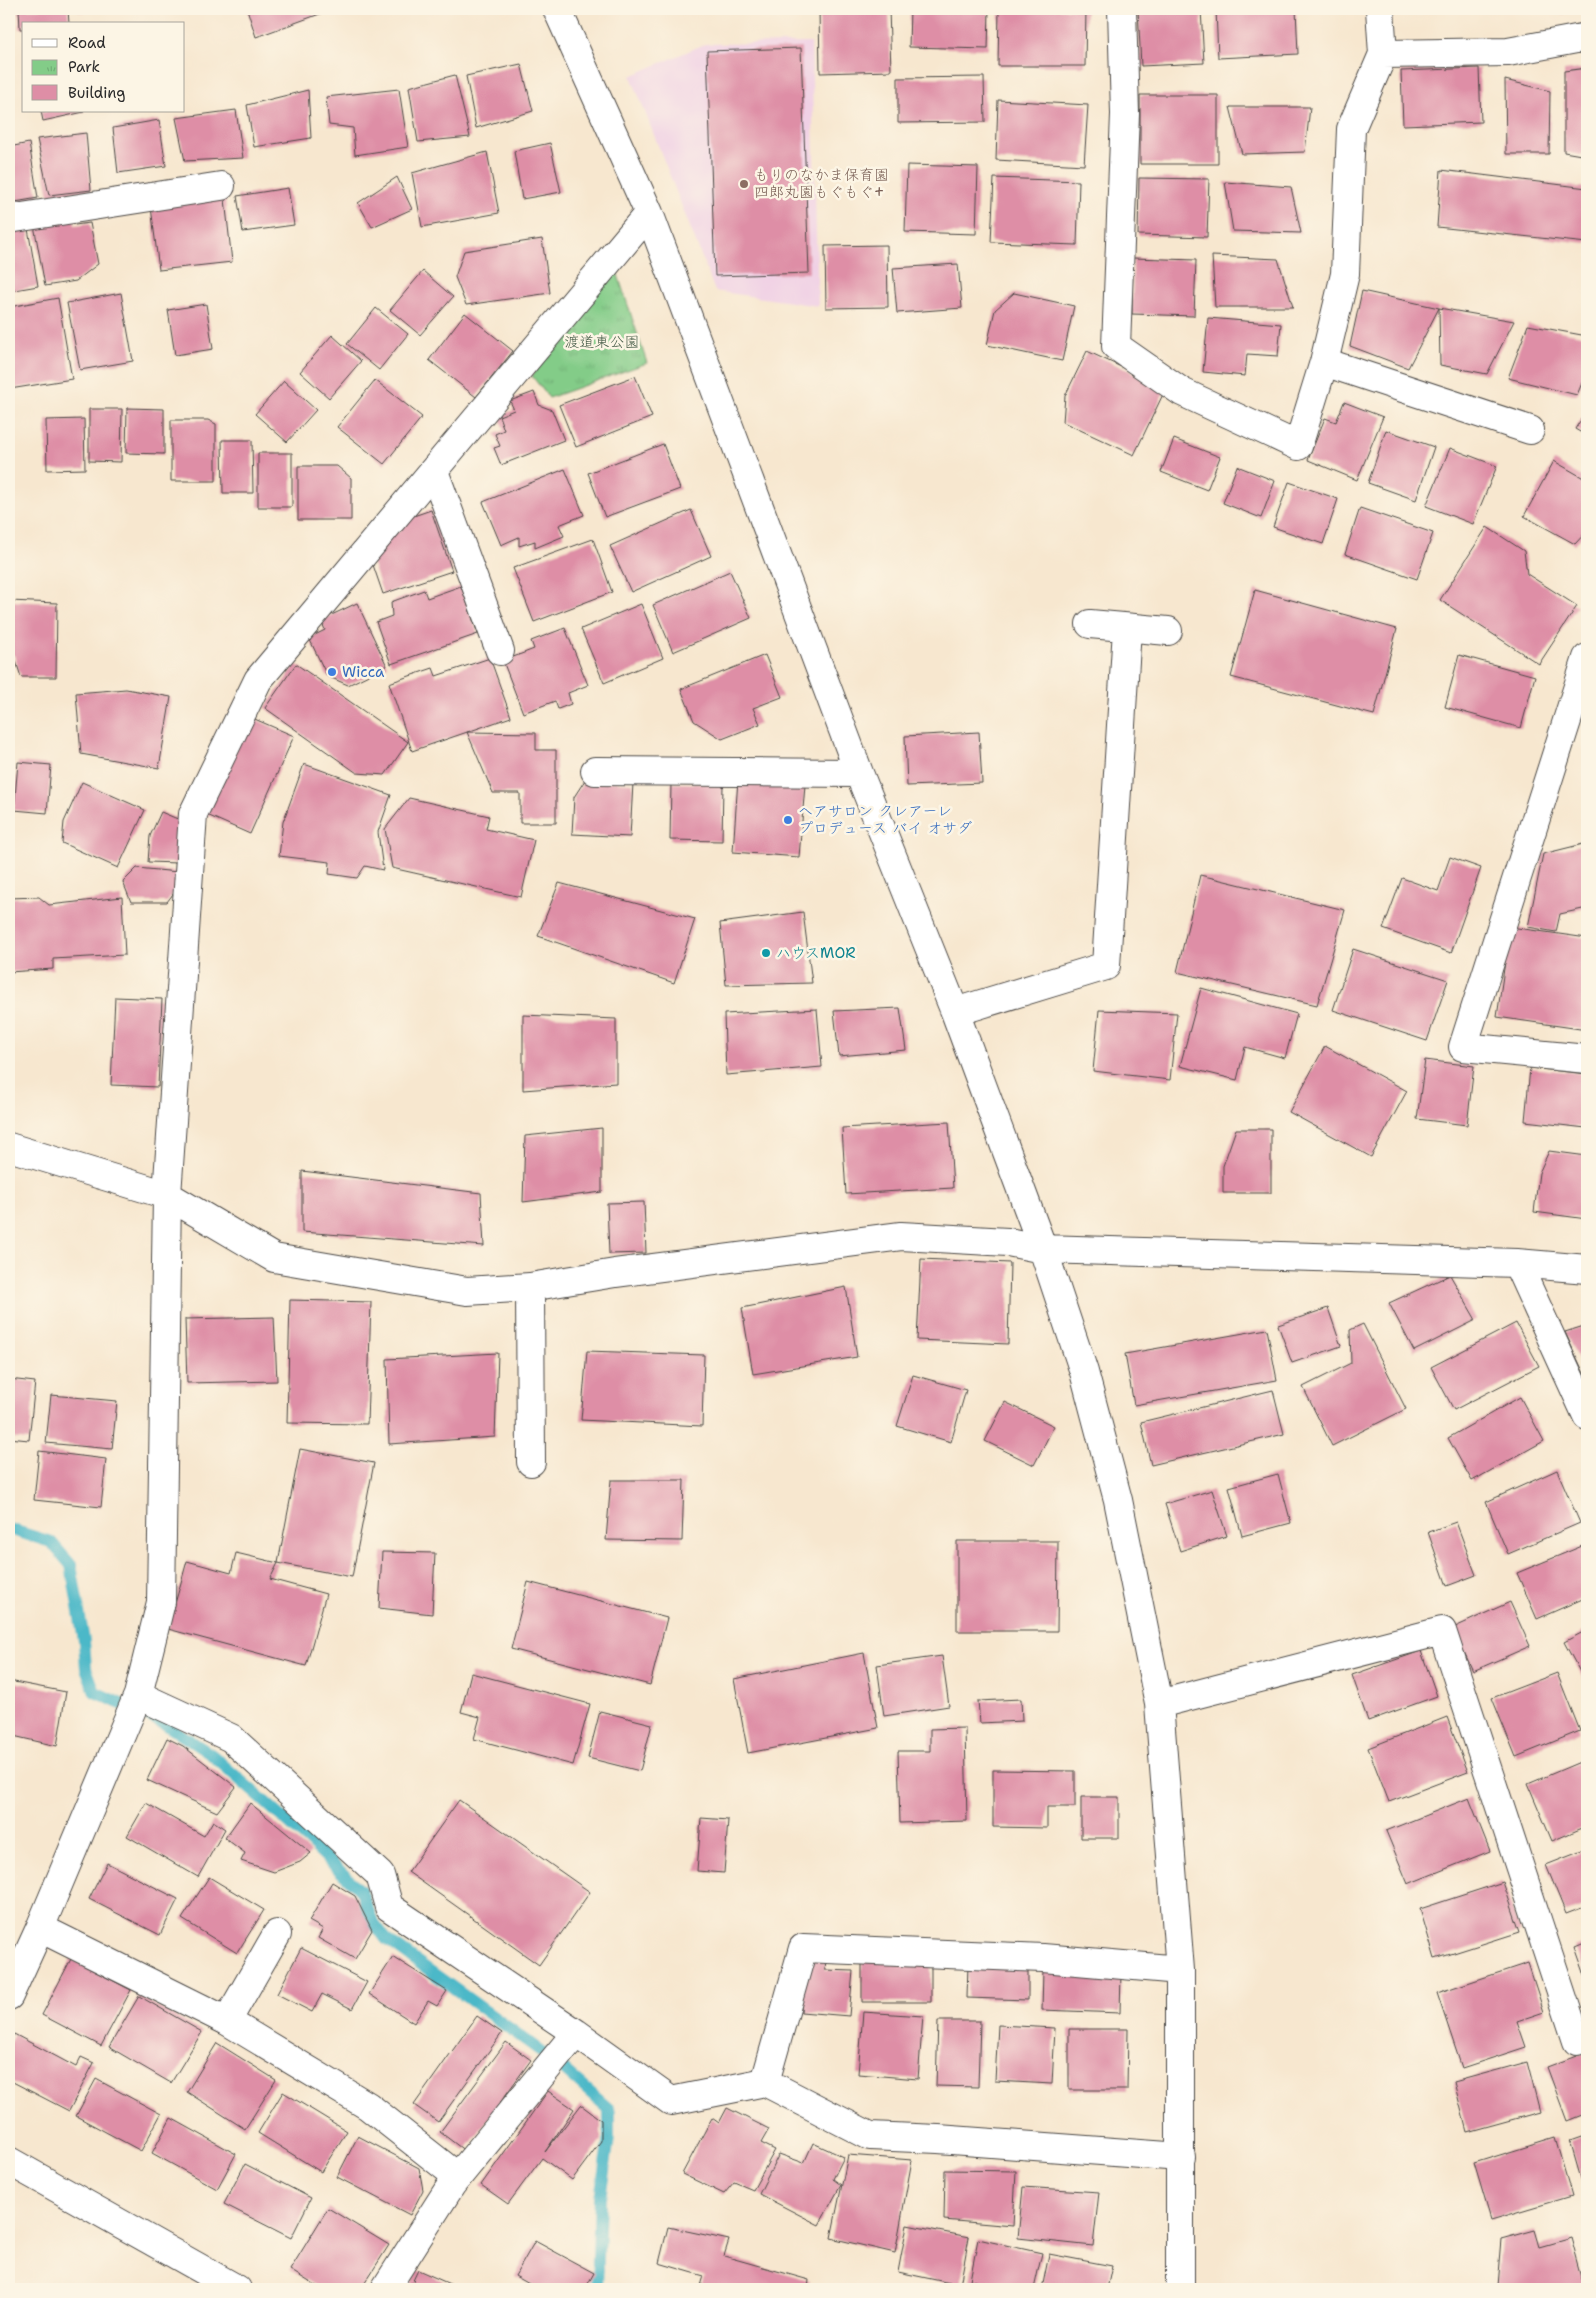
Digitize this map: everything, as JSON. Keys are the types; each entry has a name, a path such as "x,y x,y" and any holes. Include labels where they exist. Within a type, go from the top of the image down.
{"street":[{"path":"557,9 649,213 859,773 955,1012 1043,1249 1084,1372 1118,1500 1159,1704 1180,1970 1180,2289"},
{"path":"1122,9 1125,114 1116,346 1182,392 1298,446 1324,362 1344,274 1351,130 1383,54 1380,9"},
{"path":"1383,54 1508,52 1587,37"},
{"path":"9,219 221,186"},
{"path":"9,1996 40,1928 134,1704 161,1602 167,1195 193,814 258,680 649,213"},
{"path":"1324,362 1530,430"},
{"path":"434,471 500,651"},
{"path":"1090,624 1127,629 1168,631"},
{"path":"955,1012 1106,966 1127,629"},
{"path":"1587,658 1463,1047 1587,1059"},
{"path":"595,771 859,773"},
{"path":"9,1147 167,1195 274,1258 467,1291 530,1288 615,1273 901,1236 1008,1242 1043,1249 1517,1263 1587,1269"},
{"path":"1517,1263 1587,1416"},
{"path":"530,1288 531,1462"},
{"path":"1159,1704 1442,1631 1577,2041"},
{"path":"134,1704 231,1738 380,1875 389,1906 576,2033 671,2101 765,2082 870,2136 938,2139 1181,2157"},
{"path":"40,1928 227,2022 368,2106 458,2177"},
{"path":"227,2022 277,1934"},
{"path":"765,2082 803,1948 1043,1958 1180,1970"},
{"path":"385,2289 458,2177 576,2033"},
{"path":"9,2161 237,2289"}],"shaded area":[{"name":"もりのなかま保育園 四郎丸園もぐもぐ+","path":"811,43 818,306 715,291 631,76 705,44"}],"green space":[{"name":"渡道東公園","path":"615,266 647,363 549,398 532,376"}],"building":[{"path":"19,9 68,9 69,22 22,22 22,29 20,29"},
{"path":"78,9 139,9 139,10 78,12"},
{"path":"247,9 327,9 328,11 256,37"},
{"path":"819,9 889,9 891,71 820,73"},
{"path":"910,9 989,9 988,49 909,47"},
{"path":"999,9 1086,9 1085,66 998,66"},
{"path":"1138,9 1201,9 1204,63 1141,66"},
{"path":"1216,9 1296,9 1298,54 1218,58"},
{"path":"1560,9 1577,9 1562,14"},
{"path":"801,48 809,273 715,276 707,51"},
{"path":"521,64 533,111 476,128 466,76"},
{"path":"1479,68 1481,122 1403,125 1401,71"},
{"path":"1587,68 1587,156 1564,152 1564,71"},
{"path":"455,75 470,137 418,142 409,87"},
{"path":"984,77 985,122 898,123 898,78"},
{"path":"1505,80 1550,91 1549,154 1506,154"},
{"path":"399,89 408,147 355,155 353,128 329,125 326,97"},
{"path":"308,90 311,138 254,147 247,105"},
{"path":"1140,95 1218,95 1218,164 1140,164"},
{"path":"998,100 1088,105 1084,165 996,160"},
{"path":"1230,107 1310,107 1305,152 1242,154"},
{"path":"236,110 243,158 185,161 176,118"},
{"path":"41,112 84,112 43,121"},
{"path":"159,120 166,166 118,173 113,128"},
{"path":"86,133 91,190 49,195 37,139"},
{"path":"29,143 38,198 9,203 9,147"},
{"path":"550,143 561,192 522,199 514,151"},
{"path":"487,152 499,213 422,227 412,173"},
{"path":"907,165 978,167 976,234 905,232"},
{"path":"1441,170 1587,188 1587,243 1437,227"},
{"path":"397,177 412,209 372,227 358,203"},
{"path":"994,178 1079,181 1077,245 991,242"},
{"path":"1139,178 1209,179 1207,237 1138,235"},
{"path":"1225,182 1291,187 1301,233 1233,231"},
{"path":"288,188 294,225 243,232 237,196"},
{"path":"225,199 232,262 159,270 151,207"},
{"path":"74,217 75,225 90,223 98,264 76,281 45,286 34,225"},
{"path":"27,223 38,286 9,291 9,226"},
{"path":"542,239 550,293 466,305 455,277 464,251"},
{"path":"887,245 888,307 826,308 825,246"},
{"path":"1212,256 1278,259 1293,307 1215,307"},
{"path":"1133,258 1196,260 1194,316 1132,314"},
{"path":"958,264 962,308 897,313 893,268"},
{"path":"423,271 453,297 420,335 390,310"},
{"path":"1362,291 1439,308 1408,368 1350,346"},
{"path":"121,293 133,361 80,370 67,303"},
{"path":"1014,293 1074,306 1062,361 987,345 995,310"},
{"path":"58,298 72,379 10,389 9,307"},
{"path":"206,304 213,349 175,355 168,310"},
{"path":"376,308 408,334 379,370 347,344"},
{"path":"1439,308 1514,321 1487,374 1440,365"},
{"path":"465,313 513,351 476,397 429,360"},
{"path":"1208,318 1281,324 1278,356 1247,354 1245,376 1203,372"},
{"path":"1528,325 1587,336 1587,371 1577,395 1508,378"},
{"path":"332,335 361,361 329,398 300,372"},
{"path":"1087,351 1166,388 1134,455 1063,422 1065,396"},
{"path":"635,376 652,417 576,447 559,405"},
{"path":"375,380 422,417 384,464 337,427"},
{"path":"284,381 316,410 287,442 255,414"},
{"path":"534,392 539,405 552,410 564,440 501,465 494,448 500,446 495,434 504,430 499,416 514,410 510,401"},
{"path":"1344,402 1383,417 1357,480 1308,460 1325,418 1336,422"},
{"path":"127,408 164,409 164,454 126,453"},
{"path":"89,409 122,409 121,462 89,461"},
{"path":"1587,410 1587,436 1575,429"},
{"path":"84,419 85,469 47,470 46,420"},
{"path":"171,420 208,420 216,424 216,481 171,481"},
{"path":"1386,430 1434,447 1416,500 1368,483"},
{"path":"1174,439 1220,457 1207,490 1161,472"},
{"path":"222,440 252,440 253,493 223,493"},
{"path":"663,444 680,489 605,517 588,473"},
{"path":"1450,448 1497,466 1473,524 1426,506"},
{"path":"258,453 292,453 292,507 258,507"},
{"path":"1554,461 1587,480 1587,531 1575,544 1524,516"},
{"path":"298,466 337,466 351,478 351,520 298,520"},
{"path":"1237,466 1275,481 1261,518 1223,503"},
{"path":"565,469 584,515 559,525 564,536 535,548 535,541 519,546 519,537 501,545 483,502"},
{"path":"1289,482 1338,499 1323,544 1273,527"},
{"path":"1360,508 1433,533 1417,579 1345,554"},
{"path":"431,510 452,571 383,594 372,562 387,535 401,531 402,520"},
{"path":"691,510 711,556 631,592 610,546"},
{"path":"1487,527 1524,551 1527,574 1577,606 1539,664 1440,600"},
{"path":"593,539 612,592 534,622 513,568"},
{"path":"730,571 751,618 673,652 653,605"},
{"path":"461,586 478,634 391,664 376,622 392,616 391,602 424,590 427,598"},
{"path":"1255,590 1397,629 1374,715 1231,677"},
{"path":"9,601 57,603 56,677 21,677 14,655 9,655"},
{"path":"357,603 387,666 348,685 327,676 309,638 325,630 321,620"},
{"path":"641,604 663,658 604,683 581,629"},
{"path":"565,628 588,685 568,693 571,704 558,709 555,701 523,713 503,661 534,649 531,641"},
{"path":"765,655 782,697 753,708 760,724 722,739 694,721 681,689"},
{"path":"1459,655 1535,676 1521,728 1445,707"},
{"path":"490,658 511,717 412,751 389,683 433,668 436,676"},
{"path":"296,664 408,742 385,775 357,773 265,708"},
{"path":"126,689 171,697 159,768 81,754 76,693"},
{"path":"250,717 294,736 250,834 207,815"},
{"path":"467,732 536,733 536,750 556,750 556,823 520,823 520,793 493,793"},
{"path":"979,732 982,783 907,786 905,736"},
{"path":"18,762 51,765 47,813 14,810"},
{"path":"304,764 391,795 378,832 383,870 365,866 357,878 329,874 330,862 279,856 283,822"},
{"path":"738,779 805,785 799,857 733,852"},
{"path":"585,780 633,783 630,837 572,834 574,797"},
{"path":"82,782 145,810 118,868 62,843 64,822"},
{"path":"671,783 723,784 722,841 670,840"},
{"path":"409,798 489,816 486,829 534,840 521,897 392,868 385,829"},
{"path":"161,812 180,820 178,863 148,862 150,836"},
{"path":"1587,843 1587,908 1560,914 1556,932 1528,927 1543,854"},
{"path":"1450,857 1481,868 1451,953 1383,929 1402,878 1438,891"},
{"path":"137,868 178,872 176,890 167,902 131,902 123,882"},
{"path":"1200,875 1345,910 1317,1005 1177,972"},
{"path":"559,883 695,919 674,983 538,936"},
{"path":"39,897 49,905 122,897 125,955 53,959 53,969 9,972 9,898"},
{"name":"ハウスMOR","path":"803,912 812,983 726,985 720,923"},
{"path":"1510,927 1587,938 1587,1030 1497,1017"},
{"path":"1353,949 1448,980 1427,1041 1333,1010"},
{"path":"1201,988 1297,1014 1285,1058 1245,1047 1237,1080 1180,1066"},
{"path":"115,997 162,999 158,1087 111,1085"},
{"path":"900,1008 906,1050 839,1056 834,1011"},
{"path":"817,1009 822,1067 726,1075 724,1014"},
{"path":"1099,1010 1177,1013 1170,1080 1093,1071"},
{"path":"523,1015 616,1019 616,1083 523,1090"},
{"path":"1325,1046 1407,1091 1371,1157 1289,1112"},
{"path":"1425,1060 1474,1066 1467,1125 1417,1119"},
{"path":"1530,1068 1587,1074 1586,1128 1525,1121"},
{"path":"949,1122 953,1188 846,1194 842,1128"},
{"path":"602,1128 602,1192 523,1202 525,1136"},
{"path":"1236,1129 1271,1129 1271,1193 1223,1193 1223,1166"},
{"path":"1549,1151 1587,1156 1587,1219 1534,1212 1539,1173"},
{"path":"302,1171 481,1193 484,1246 302,1232"},
{"path":"644,1202 646,1253 609,1254 607,1203"},
{"path":"921,1259 1010,1263 1008,1344 917,1340"},
{"path":"1450,1275 1476,1320 1414,1351 1389,1303"},
{"path":"846,1287 857,1357 753,1374 742,1308"},
{"path":"290,1300 371,1302 367,1424 287,1423"},
{"path":"1328,1308 1341,1346 1292,1363 1278,1325"},
{"path":"274,1317 277,1381 187,1383 185,1319"},
{"path":"1516,1323 1539,1366 1454,1410 1431,1367"},
{"path":"1363,1324 1406,1409 1332,1446 1303,1387 1351,1363 1350,1330"},
{"path":"1587,1325 1587,1380 1565,1332"},
{"path":"1267,1329 1277,1380 1134,1405 1125,1354"},
{"path":"587,1351 704,1355 702,1426 581,1420"},
{"path":"498,1353 495,1437 389,1444 387,1359"},
{"path":"913,1375 966,1390 951,1442 897,1426"},
{"path":"9,1379 35,1382 29,1440 9,1438"},
{"path":"1273,1390 1284,1434 1151,1465 1141,1422"},
{"path":"51,1395 117,1401 112,1449 46,1443"},
{"path":"1520,1397 1544,1441 1472,1481 1448,1438"},
{"path":"1005,1402 1054,1426 1034,1465 985,1441"},
{"path":"300,1449 374,1463 352,1577 278,1563"},
{"path":"39,1451 106,1459 101,1507 34,1500"},
{"path":"1557,1470 1580,1523 1508,1554 1486,1502"},
{"path":"1278,1474 1291,1523 1242,1536 1229,1487"},
{"path":"611,1480 684,1480 682,1541 606,1540"},
{"path":"1212,1490 1227,1536 1180,1551 1165,1504"},
{"path":"1456,1522 1476,1575 1447,1586 1428,1532"},
{"path":"957,1541 1058,1541 1057,1631 957,1631"},
{"path":"1587,1544 1587,1597 1537,1619 1517,1573"},
{"path":"382,1552 435,1553 432,1614 379,1608"},
{"path":"236,1553 278,1563 270,1579 326,1594 306,1666 168,1629 187,1561 231,1573"},
{"path":"528,1582 667,1618 650,1685 511,1649"},
{"path":"1510,1602 1530,1646 1473,1671 1453,1628"},
{"path":"1587,1630 1587,1685 1564,1642"},
{"path":"1421,1651 1437,1696 1368,1721 1352,1675"},
{"path":"864,1653 878,1728 748,1753 734,1679"},
{"path":"942,1656 949,1706 884,1716 877,1665"},
{"path":"471,1673 590,1704 573,1765 474,1739 480,1717 461,1712"},
{"path":"1557,1673 1580,1731 1516,1757 1492,1698"},
{"path":"9,1681 66,1692 57,1746 9,1735"},
{"path":"1021,1699 1022,1721 980,1723 978,1701"},
{"path":"600,1711 652,1724 640,1771 588,1758"},
{"path":"1447,1717 1468,1772 1389,1802 1368,1748"},
{"path":"965,1728 967,1821 900,1823 898,1751 930,1751 930,1729"},
{"path":"167,1738 183,1746 236,1787 217,1812 147,1780"},
{"path":"1587,1759 1587,1826 1552,1841 1528,1784"},
{"path":"993,1770 1075,1771 1075,1807 1047,1807 1047,1828 993,1827"},
{"path":"1081,1797 1119,1797 1119,1838 1081,1838"},
{"path":"1469,1798 1490,1851 1408,1884 1386,1831"},
{"path":"459,1800 590,1892 539,1965 408,1872"},
{"path":"146,1803 204,1836 213,1821 225,1829 198,1877 127,1836"},
{"path":"250,1803 311,1853 300,1862 274,1872 241,1861 245,1853 225,1838"},
{"path":"701,1818 728,1820 724,1873 697,1871"},
{"path":"1587,1849 1587,1906 1566,1914 1546,1865"},
{"path":"107,1863 178,1899 160,1935 89,1899"},
{"path":"209,1877 264,1910 237,1953 182,1919"},
{"path":"332,1882 355,1896 372,1930 355,1959 318,1938 323,1929 309,1921"},
{"path":"1503,1882 1520,1932 1435,1959 1420,1909"},
{"path":"1587,1942 1587,1981 1575,1947"},
{"path":"301,1948 367,1982 352,2009 322,1994 312,2012 277,1994"},
{"path":"804,1956 826,1958 825,1970 853,1971 849,2016 801,2012"},
{"path":"393,1957 447,1991 437,2006 428,2001 414,2023 369,1994"},
{"path":"71,1959 131,1990 101,2046 42,2015"},
{"path":"862,1959 931,1960 931,2002 862,2002"},
{"path":"968,1963 1028,1965 1028,2000 967,1998"},
{"path":"1528,1963 1544,2012 1517,2021 1526,2047 1462,2068 1437,1993"},
{"path":"1043,1970 1121,1973 1120,2013 1042,2010"},
{"path":"139,1996 202,2032 171,2083 109,2047"},
{"path":"863,2012 923,2016 918,2079 858,2074"},
{"path":"477,2016 502,2033 438,2122 414,2105"},
{"path":"938,2021 980,2021 978,2087 936,2086"},
{"path":"998,2025 1055,2028 1052,2084 995,2081"},
{"path":"1069,2029 1128,2029 1127,2090 1069,2090"},
{"path":"14,2034 76,2067 81,2057 94,2063 69,2111 9,2080 9,2044"},
{"path":"506,2042 531,2060 465,2151 440,2132"},
{"path":"217,2043 276,2080 245,2129 187,2092"},
{"path":"1587,2052 1587,2113 1567,2121 1547,2067"},
{"path":"1527,2062 1540,2112 1467,2132 1454,2082"},
{"path":"96,2079 161,2114 141,2151 76,2116"},
{"path":"548,2091 574,2109 545,2152 581,2105 601,2120 601,2141 572,2180 542,2158 508,2204 481,2185"},
{"path":"283,2092 347,2131 321,2172 258,2133"},
{"path":"727,2108 769,2129 761,2143 775,2150 753,2190 734,2182 724,2194 682,2174 712,2118 719,2123"},
{"path":"171,2118 236,2154 217,2189 152,2153"},
{"path":"1587,2135 1587,2185 1583,2186 1570,2141"},
{"path":"358,2136 419,2168 423,2190 410,2215 337,2177"},
{"path":"1555,2138 1572,2196 1491,2220 1474,2163"},
{"path":"813,2143 844,2157 833,2179 841,2185 819,2225 759,2194 779,2154 804,2163"},
{"path":"848,2155 912,2160 895,2253 831,2238"},
{"path":"245,2164 311,2198 291,2238 224,2204"},
{"path":"945,2170 1016,2171 1013,2226 944,2220"},
{"path":"1023,2187 1099,2192 1093,2246 1018,2238"},
{"path":"328,2208 389,2245 361,2289 321,2289 290,2270"},
{"path":"907,2225 969,2237 960,2285 898,2272"},
{"path":"668,2227 729,2240 724,2256 809,2280 808,2289 700,2289 704,2276 659,2263"},
{"path":"1534,2230 1539,2247 1571,2238 1585,2289 1501,2289 1497,2286 1501,2239"},
{"path":"978,2239 1042,2253 1034,2289 1011,2289 970,2280"},
{"path":"535,2241 594,2273 585,2289 538,2289 515,2276"},
{"path":"1049,2254 1112,2266 1107,2289 1042,2289"},
{"path":"418,2270 461,2289 409,2289"}],"waterway":[{"path":"9,1529 51,1542 71,1565 84,1641 86,1668 95,1692 165,1724 212,1755 310,1842 361,1891 372,1920 386,1939 553,2060 609,2109 609,2138 600,2198 597,2289"}],"place":[{"name":"もりのなかま保育園 四郎丸園もぐもぐ+","path":"744,184"},
{"name":"Wicca","path":"332,672"},
{"name":"ヘアサロン クレアーレ プロデュース バイ オサダ","path":"788,820"},
{"name":"ハウスMOR","path":"766,953"}]}
